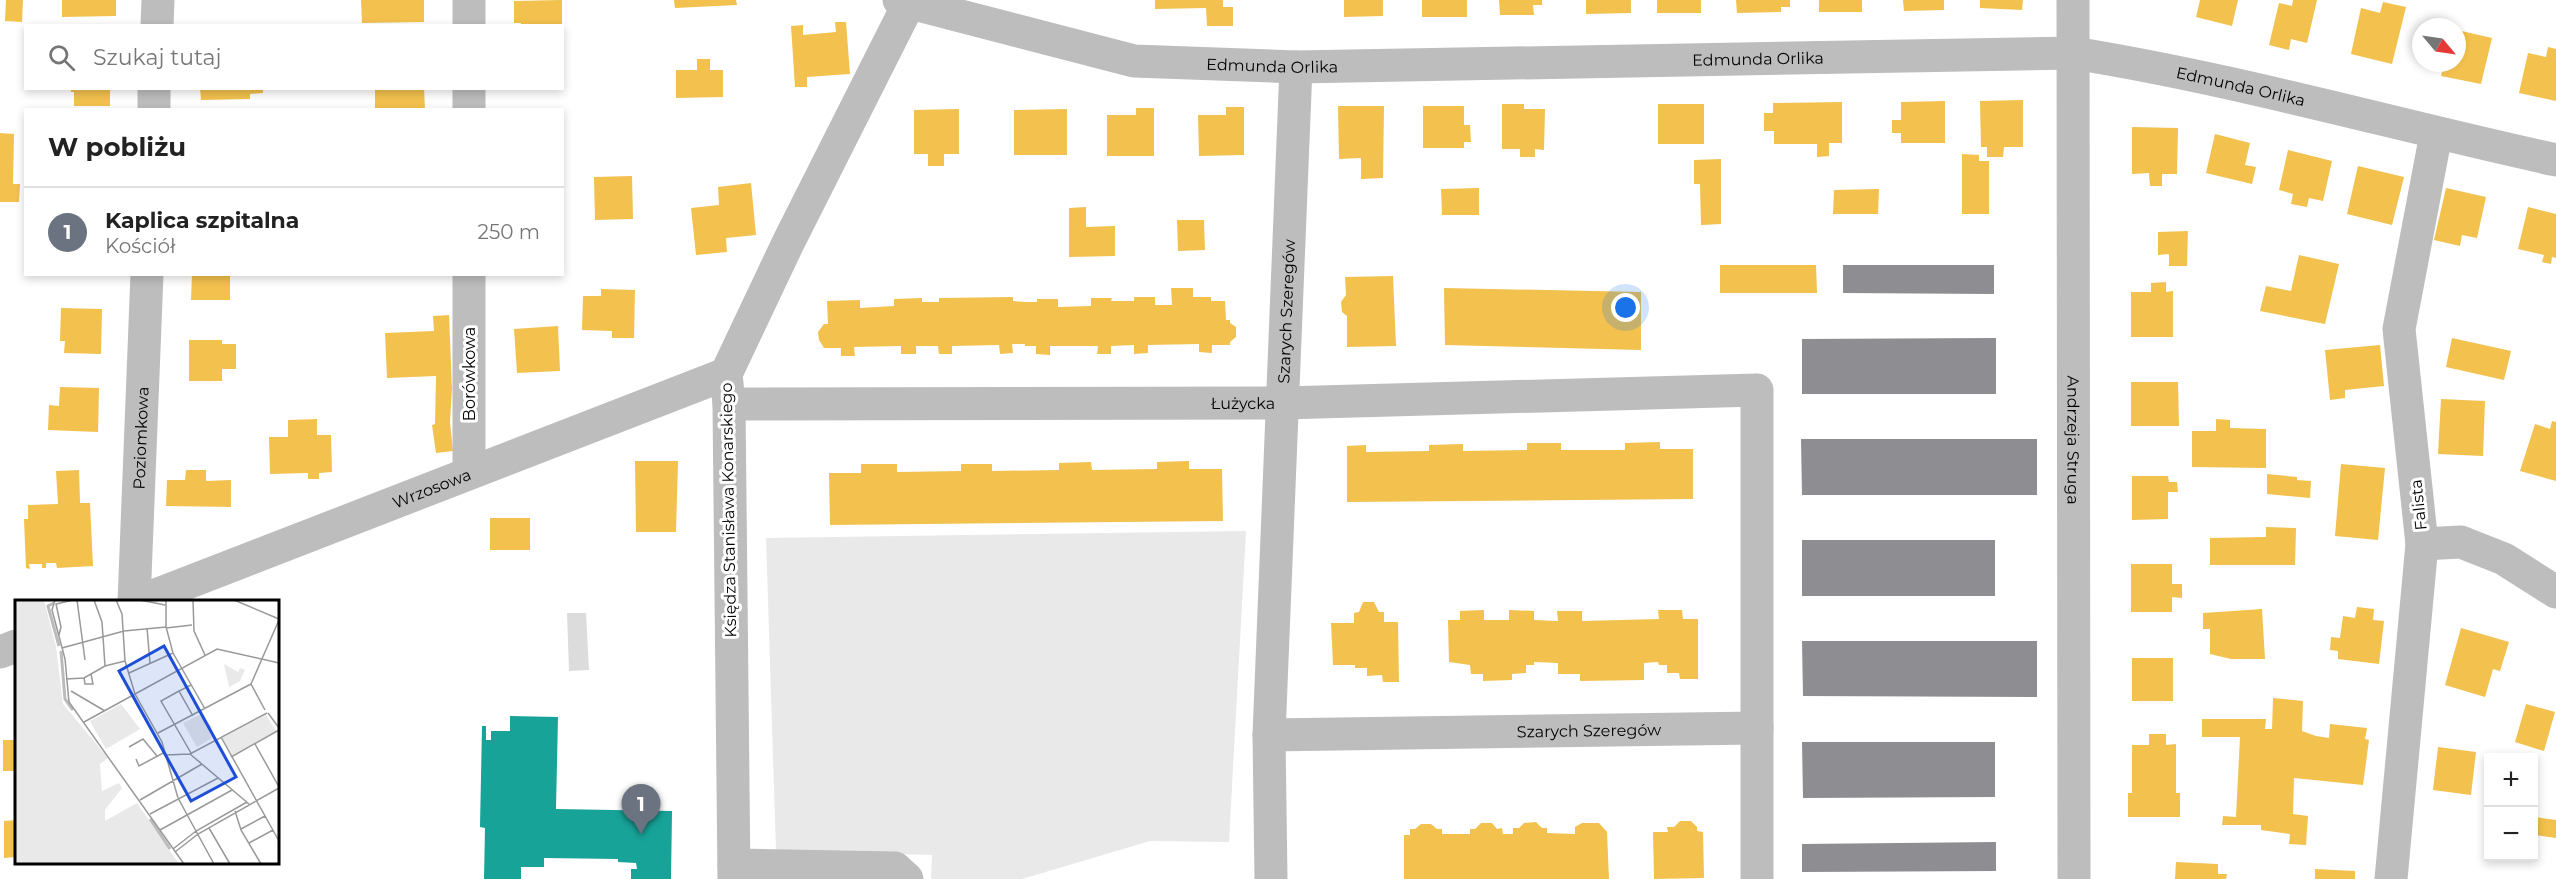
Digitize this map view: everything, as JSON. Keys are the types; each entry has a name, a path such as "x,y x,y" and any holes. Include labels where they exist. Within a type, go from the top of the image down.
{"street":[{"path":"157,24 158,0"},
{"path":"469,0 469,24"},
{"name":"Andrzeja Struga","path":"2073,0 2074,879"},
{"name":"Edmunda Orlika","path":"904,2 955,8 1134,61 1296,67 2073,53 2154,66 2436,134 2556,160"},
{"name":"Księdza Stanisława Konarskiego","path":"734,872 728,389 788,243 904,2"},
{"name":"Szarych Szeregów","path":"1271,879 1269,735 1296,67"},
{"path":"154,90 154,108"},
{"path":"469,90 469,108"},
{"name":"Falista","path":"2391,879 2422,544 2399,329 2436,134"},
{"name":"Poziomkowa","path":"136,600 147,276"},
{"name":"Borówkowa","path":"469,276 469,473"},
{"name":"Łużycka","path":"728,389 1283,403 1757,390 1757,728"},
{"name":"Wrzosowa","path":"141,600 469,473 728,389"},
{"path":"2422,544 2461,543 2504,559 2556,592"},
{"path":"0,652 15,646"},
{"path":"1757,728 1757,879"},
{"name":"Szarych Szeregów","path":"1269,735 1757,728"},
{"path":"734,872 895,868 907,879"}],"shaded area":[{"path":"1246,531 1229,842 1150,841 1022,879 931,879 932,855 776,851 766,538"}],"building: Mieszkania":[{"path":"6,0 23,0 22,22 5,21"},
{"path":"62,0 116,0 116,16 62,17"},
{"path":"361,0 424,0 424,22 362,23"},
{"path":"562,0 562,24 514,23 514,1"},
{"path":"674,0 736,0 737,5 675,8"},
{"path":"1155,0 1223,0 1223,7 1233,7 1233,26 1207,26 1206,8 1155,9"},
{"path":"1344,0 1383,0 1383,16 1344,17"},
{"path":"1422,0 1467,0 1467,17 1422,17"},
{"path":"1499,0 1542,0 1542,5 1533,5 1534,15 1500,15"},
{"path":"1586,0 1631,0 1631,13 1586,14"},
{"path":"1657,0 1701,0 1701,13 1657,13"},
{"path":"1736,0 1790,0 1790,7 1781,7 1781,12 1737,13"},
{"path":"1819,0 1862,0 1862,12 1819,12"},
{"path":"1903,0 1944,0 1944,10 1904,11"},
{"path":"1980,0 2023,0 2022,10 1980,8"},
{"path":"2200,0 2238,0 2232,26 2196,17"},
{"path":"2293,0 2317,0 2307,43 2291,39 2289,50 2269,45 2279,3 2292,6"},
{"path":"2383,2 2406,7 2392,64 2351,54 2361,8 2380,13"},
{"path":"835,22 846,22 850,74 807,77 807,87 795,87 791,26 803,25 803,35 836,32"},
{"path":"2466,32 2492,38 2481,84 2441,76 2442,72 2466,72"},
{"path":"2548,47 2556,49 2556,101 2519,93 2528,53 2546,57"},
{"path":"697,59 710,59 710,70 723,70 723,97 676,98 676,70 697,70"},
{"path":"71,90 110,90 110,106 74,106 74,92"},
{"path":"200,90 263,90 263,93 250,94 250,99 201,100"},
{"path":"375,90 424,90 425,108 375,108"},
{"path":"2023,100 2023,147 2004,147 2003,157 1987,157 1987,147 1981,147 1980,101"},
{"path":"1945,101 1945,143 1901,143 1901,133 1892,133 1892,120 1901,120 1901,102"},
{"path":"1842,102 1842,143 1829,143 1829,156 1817,157 1817,144 1774,144 1774,131 1764,131 1764,113 1773,113 1773,103"},
{"path":"1502,104 1524,104 1524,109 1545,109 1544,150 1535,149 1535,157 1520,157 1520,149 1502,149"},
{"path":"1658,104 1704,104 1704,144 1658,144"},
{"path":"1338,106 1384,106 1383,178 1361,179 1361,158 1339,159"},
{"path":"1423,106 1464,106 1464,125 1470,125 1471,142 1464,142 1464,148 1423,148"},
{"path":"1226,107 1244,107 1244,155 1199,156 1198,115 1226,115"},
{"path":"1136,108 1154,108 1154,156 1107,156 1107,115 1136,115"},
{"path":"959,109 959,154 944,154 944,166 928,166 928,154 914,154 914,110"},
{"path":"1067,109 1067,155 1014,155 1014,110"},
{"path":"2132,127 2178,128 2177,174 2162,174 2162,186 2150,186 2149,173 2132,174"},
{"path":"0,133 14,134 13,184 20,184 19,202 0,202"},
{"path":"2215,134 2250,143 2245,165 2256,167 2252,184 2206,173"},
{"path":"2288,150 2332,161 2323,201 2309,198 2307,207 2291,204 2293,194 2279,190"},
{"path":"1962,154 1979,155 1979,161 1989,161 1989,214 1962,214"},
{"path":"1721,159 1721,224 1701,225 1700,184 1694,184 1694,160"},
{"path":"2358,166 2404,177 2392,225 2347,214"},
{"path":"632,176 633,219 595,220 594,177"},
{"path":"751,183 756,235 726,238 727,252 696,255 691,208 719,205 718,187"},
{"path":"1479,188 1479,215 1442,215 1441,189"},
{"path":"2446,188 2486,197 2477,238 2462,235 2460,246 2434,240"},
{"path":"1879,189 1878,214 1833,214 1834,190"},
{"path":"1086,207 1086,227 1115,226 1115,256 1069,257 1069,208"},
{"path":"2528,207 2556,214 2556,258 2552,257 2551,264 2542,262 2544,255 2518,249"},
{"path":"1177,220 1204,220 1205,250 1178,251"},
{"path":"2188,231 2187,266 2169,266 2169,254 2158,255 2158,232"},
{"path":"2299,255 2339,264 2325,324 2260,311 2266,286 2291,291"},
{"path":"1720,265 1816,265 1817,293 1720,293"},
{"path":"192,276 230,276 230,300 191,300"},
{"path":"1393,276 1396,346 1347,347 1347,316 1342,312 1341,302 1346,295 1345,277"},
{"path":"2166,282 2166,292 2173,291 2173,337 2131,337 2131,292 2151,292 2151,283"},
{"path":"1171,288 1193,288 1193,297 1211,297 1211,301 1225,301 1226,320 1230,320 1230,323 1236,327 1236,337 1230,345 1212,345 1212,353 1199,352 1199,344 1148,345 1148,353 1134,354 1134,345 1111,346 1111,354 1097,354 1098,346 1050,346 1050,355 1036,354 1036,346 1025,346 1025,344 1012,344 1013,353 1000,354 999,345 952,346 952,354 939,354 938,346 916,346 916,354 901,354 901,346 854,347 855,356 841,356 841,348 824,348 819,340 818,332 824,324 828,324 827,301 860,300 860,308 894,306 894,299 922,298 922,302 939,302 939,298 1013,297 1013,301 1025,302 1037,302 1037,299 1058,299 1058,307 1091,306 1091,298 1134,301 1134,297 1155,297 1155,305 1172,305"},
{"path":"1444,288 1641,292 1641,350 1445,345"},
{"path":"601,289 635,290 634,338 612,338 612,331 582,330 583,296 601,296"},
{"path":"61,308 102,309 101,354 64,353 65,341 60,341"},
{"path":"449,315 452,389 450,422 453,451 436,453 432,425 435,424 436,376 387,378 385,333 434,331 433,316"},
{"path":"558,326 560,371 517,373 514,329"},
{"path":"2452,338 2511,351 2504,380 2446,367"},
{"path":"189,340 222,340 222,344 236,344 236,369 222,369 222,381 189,381"},
{"path":"2380,345 2384,386 2345,390 2345,398 2330,400 2325,350"},
{"path":"2131,382 2178,382 2179,426 2131,426"},
{"path":"60,387 99,388 98,432 48,430 49,405 59,406"},
{"path":"2441,399 2485,401 2483,456 2438,454"},
{"path":"317,419 317,435 331,435 332,472 319,473 319,479 308,479 308,473 270,474 269,437 288,437 288,420"},
{"path":"2216,419 2230,420 2230,428 2266,429 2266,468 2192,467 2192,431 2216,431"},
{"path":"2552,421 2556,422 2556,481 2520,471 2535,424 2550,429"},
{"path":"1660,442 1660,449 1693,449 1693,499 1347,502 1347,446 1366,445 1366,452 1429,451 1429,445 1463,444 1463,451 1527,450 1527,443 1561,443 1561,450 1625,450 1625,443"},
{"path":"635,461 678,461 676,532 636,532"},
{"path":"1189,461 1189,469 1222,469 1223,521 830,525 829,473 861,473 861,464 897,464 897,472 961,471 961,464 992,464 992,471 1059,470 1059,463 1091,462 1092,470 1157,469 1157,462"},
{"path":"2341,464 2385,468 2378,540 2335,536"},
{"path":"79,470 80,503 90,503 93,566 57,568 56,563 46,563 46,568 42,568 42,564 29,564 30,569 26,568 24,519 28,519 28,505 58,504 56,471"},
{"path":"186,470 206,470 206,481 231,480 231,507 166,506 167,480 185,480"},
{"path":"2267,474 2311,481 2310,498 2267,494"},
{"path":"2132,476 2168,476 2169,482 2177,482 2178,492 2168,492 2168,519 2132,520"},
{"path":"490,518 530,518 530,550 490,550"},
{"path":"2266,527 2296,528 2295,565 2210,565 2210,538 2266,537"},
{"path":"2131,564 2172,564 2172,584 2182,584 2182,598 2172,597 2172,612 2131,612"},
{"path":"1363,602 1374,602 1379,612 1384,612 1384,622 1398,622 1399,682 1383,682 1382,675 1367,676 1367,668 1355,668 1355,665 1333,665 1331,623 1354,623 1354,613 1359,612"},
{"path":"2357,607 2374,609 2373,620 2384,621 2379,664 2338,659 2338,651 2330,650 2331,637 2340,638 2343,616 2355,618"},
{"path":"2262,609 2265,659 2231,659 2210,654 2210,629 2203,629 2203,613"},
{"path":"1484,610 1484,620 1509,620 1509,610 1534,611 1534,620 1558,621 1557,611 1582,611 1582,621 1659,619 1658,610 1682,610 1683,619 1698,619 1698,679 1680,679 1679,673 1667,673 1667,665 1659,665 1658,662 1644,663 1644,680 1580,681 1580,674 1558,674 1558,663 1534,662 1534,665 1526,665 1526,673 1512,674 1512,680 1483,681 1483,674 1471,674 1470,665 1449,662 1448,620 1460,620 1460,611"},
{"path":"2461,628 2509,642 2500,671 2493,669 2485,697 2445,685"},
{"path":"2132,658 2173,658 2173,701 2132,701"},
{"path":"2273,698 2303,701 2302,731 2316,736 2329,738 2330,724 2367,728 2365,739 2369,740 2363,785 2294,778 2293,814 2308,816 2306,845 2289,844 2290,834 2261,830 2261,825 2222,825 2223,816 2236,817 2240,737 2202,737 2202,719 2266,719 2265,729 2272,729"},
{"path":"2526,704 2555,712 2544,751 2515,742"},
{"path":"2149,734 2166,734 2166,745 2176,744 2176,793 2180,793 2180,817 2128,817 2128,793 2132,793 2132,745 2149,745"},
{"path":"3,740 15,740 15,771 3,771"},
{"path":"2438,747 2476,752 2471,795 2433,790"},
{"path":"2538,818 2556,820 2556,838 2538,836"},
{"path":"15,820 15,857 4,858 4,821"},
{"path":"1680,821 1691,821 1697,827 1697,831 1703,832 1704,878 1654,879 1653,832 1668,832 1667,827 1674,827"},
{"path":"1536,822 1542,828 1547,828 1547,833 1575,834 1575,827 1582,823 1599,823 1607,832 1609,879 1404,879 1404,835 1410,835 1410,829 1415,829 1421,824 1431,824 1437,829 1442,829 1442,834 1470,834 1470,829 1475,829 1481,823 1492,823 1497,829 1502,828 1503,834 1513,834 1513,828 1519,828 1524,823"},
{"path":"2176,862 2218,864 2218,874 2227,874 2226,879 2175,879"},
{"path":"2315,869 2355,871 2355,879 2315,879"}],"building: Publiczne":[{"path":"510,716 558,717 556,809 672,811 671,879 631,879 631,869 637,869 636,863 618,862 618,859 544,858 544,867 521,867 521,879 484,879 485,828 480,827 482,726 486,726 486,740 491,740 491,731 510,731"}],"building: Przemysł":[{"path":"1843,265 1994,265 1994,294 1843,293"},
{"path":"1996,338 1996,394 1802,394 1802,339"},
{"path":"1801,439 2037,439 2037,495 1802,495"},
{"path":"1802,540 1995,540 1995,596 1802,596"},
{"path":"1802,641 2037,641 2037,697 1803,696"},
{"path":"1802,742 1995,742 1995,797 1803,798"},
{"path":"1996,842 1996,871 1802,872 1802,844"}],"building: Inne":[{"path":"567,613 586,613 589,670 569,671"}],"place":[{"name":"Kaplica szpitalna","path":"641,834"}]}
